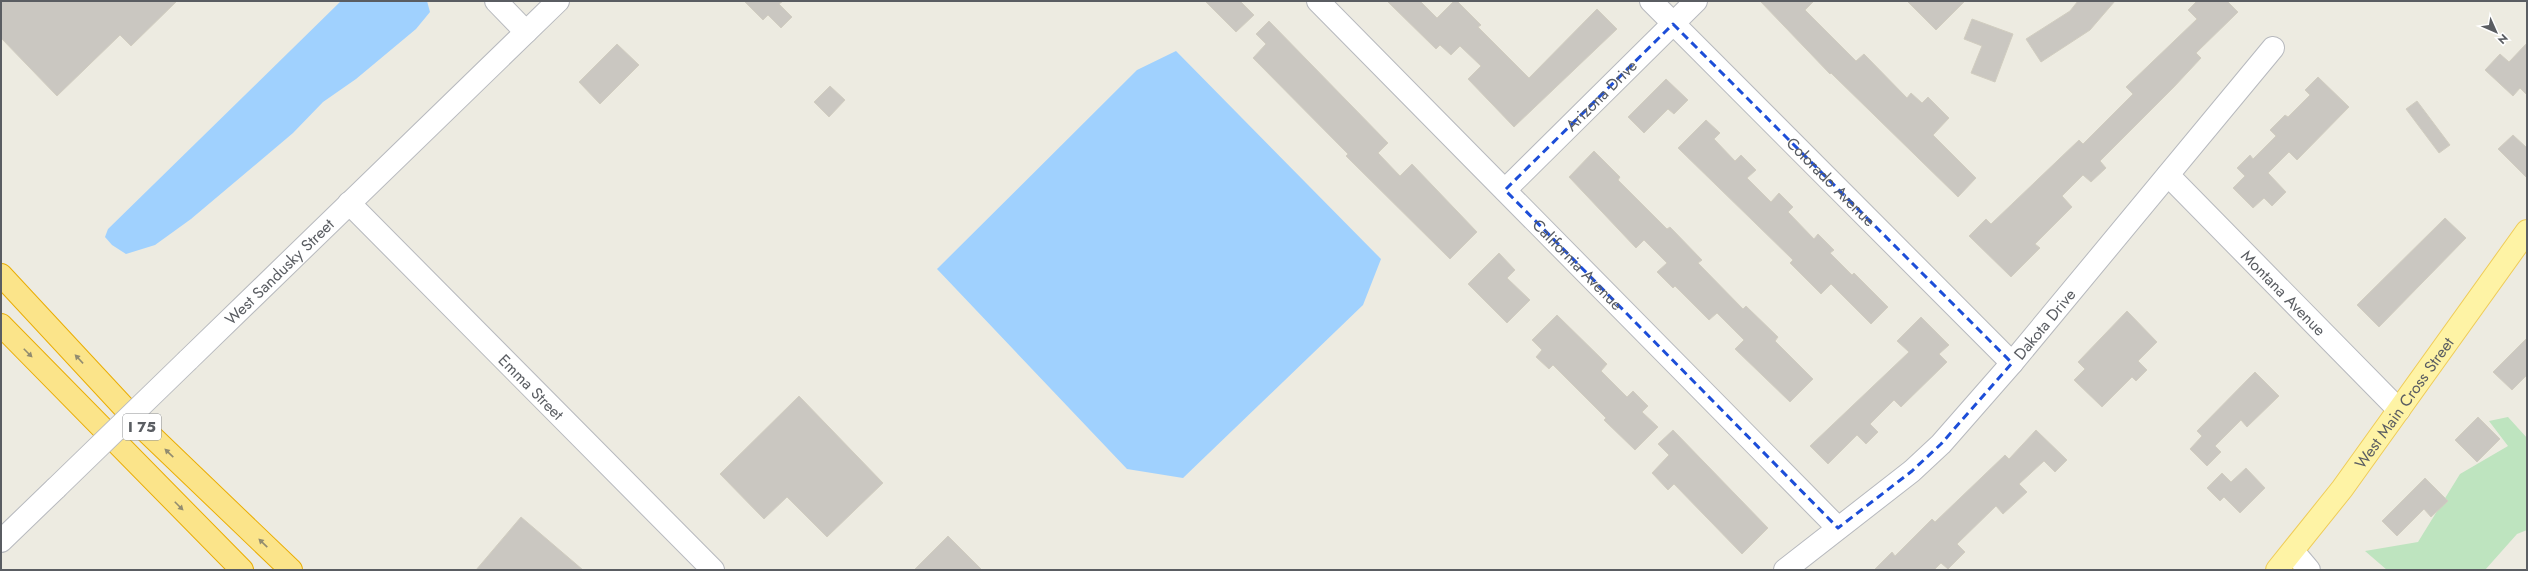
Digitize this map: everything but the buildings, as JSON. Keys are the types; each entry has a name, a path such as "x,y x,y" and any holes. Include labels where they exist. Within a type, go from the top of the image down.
{"highway":[{"name":"I 75","path":"1,275 146,430 291,570"},
{"name":"I 75","path":"1,325 242,570"}],"main road":[{"name":"West Main Cross Street","path":"2277,570 2293,552 2342,489 2527,231"}],"street":[{"path":"496,1 526,32"},
{"name":"West Sandusky Street","path":"1,541 558,1"},
{"name":"California Avenue","path":"1318,1 1838,528"},
{"name":"Colorado Avenue","path":"1651,1 2012,363"},
{"name":"Arizona Drive","path":"1505,190 1696,1"},
{"name":"Dakota Drive","path":"1785,570 1912,471 1941,444 2012,363 2273,48"},
{"name":"Montana Avenue","path":"2168,175 2399,410"},
{"name":"Emma Street","path":"349,203 713,570"},
{"path":"2293,552 2309,570"}],"highlighted area":[{"path":"1673,24 2012,363 1941,444 1912,471 1838,528 1505,190"}],"green space":[{"path":"2508,417 2527,438 2527,530 2517,534 2485,570 2387,570 2365,551 2418,542 2460,474 2508,446 2489,421"}],"water":[{"path":"341,1 427,1 430,12 416,29 356,79 323,102 293,133 191,219 155,245 126,254 112,245 105,237 108,229"},
{"path":"1176,51 1381,259 1363,305 1183,478 1127,469 937,269 1137,70"}]}
